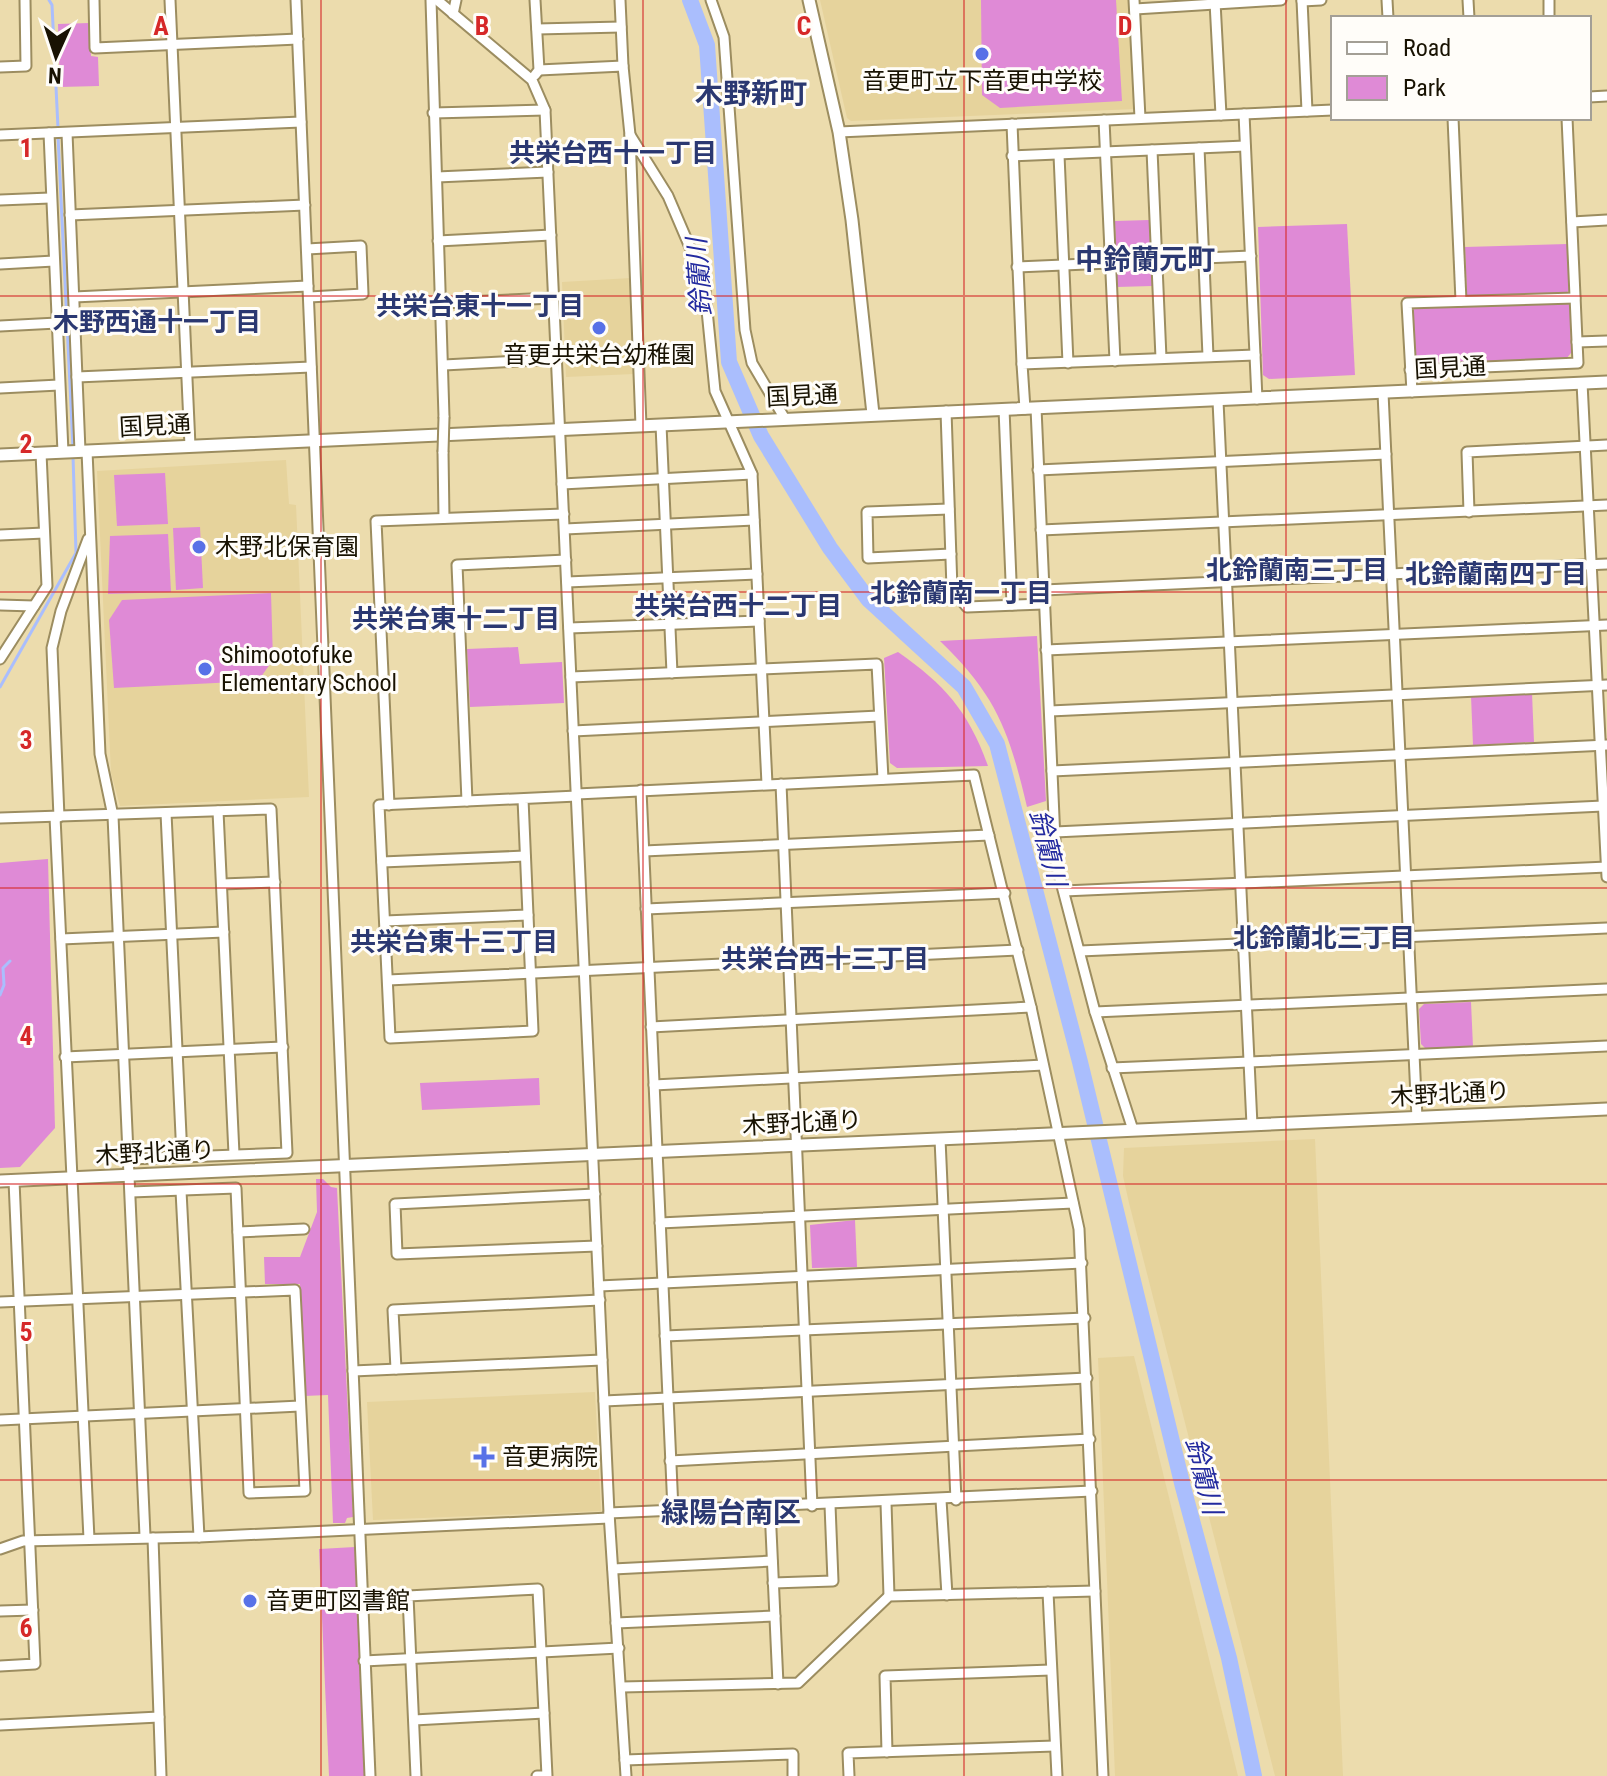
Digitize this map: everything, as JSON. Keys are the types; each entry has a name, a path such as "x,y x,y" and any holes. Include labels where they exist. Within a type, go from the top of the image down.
{"street":[{"path":"0,67 26,66 25,0"},
{"path":"94,0 95,48 298,39"},
{"path":"170,0 190,446"},
{"path":"296,0 370,1776"},
{"path":"431,0 438,241 443,303 444,518"},
{"path":"437,0 532,80 545,110 609,1516 626,1776"},
{"path":"453,14 456,0"},
{"path":"532,80 539,70 535,0"},
{"path":"620,0 630,135 641,426"},
{"path":"711,0 724,37 745,330 752,363 785,419"},
{"path":"809,0 839,132 873,414"},
{"path":"1140,118 1135,4 1281,0"},
{"path":"1307,111 1302,0 1321,0"},
{"path":"1215,2 1221,115"},
{"path":"537,29 621,27"},
{"path":"539,70 623,66"},
{"path":"433,113 545,110"},
{"path":"839,132 1331,110"},
{"path":"1244,114 1257,399"},
{"path":"1104,120 1115,361"},
{"path":"1453,120 1461,301"},
{"path":"1410,370 1578,363 1567,120"},
{"path":"0,135 301,122"},
{"path":"1012,124 1022,364 1038,470 1056,863 1095,1012 1133,1130"},
{"path":"49,133 63,452"},
{"path":"67,133 77,377 84,451 100,754 113,816 122,1055 161,1776"},
{"path":"630,135 668,196 704,280 711,372 721,407 736,422 752,474 767,784"},
{"path":"1012,156 1245,146"},
{"path":"1199,148 1208,356"},
{"path":"1152,150 1161,358"},
{"path":"1059,155 1068,363"},
{"path":"437,177 548,172"},
{"path":"0,200 50,198"},
{"path":"70,215 305,205"},
{"path":"1572,222 1607,220"},
{"path":"438,241 551,235"},
{"path":"74,297 183,292 363,294 361,246 307,249"},
{"path":"1157,260 1251,256"},
{"path":"0,264 54,261"},
{"path":"1017,267 1110,263"},
{"path":"443,303 553,298"},
{"path":"1412,392 1407,303 1575,298"},
{"path":"0,326 57,323"},
{"path":"1577,342 1607,341"},
{"path":"1022,364 1255,355"},
{"path":"444,365 557,359"},
{"path":"77,377 311,367"},
{"name":"国見通","path":"0,455 1607,382"},
{"path":"1582,383 1594,625 1602,685 1607,877"},
{"path":"0,388 59,385"},
{"path":"1383,393 1417,1118"},
{"path":"1218,401 1252,1125"},
{"path":"1004,409 1012,605"},
{"path":"946,411 952,589 967,607 1044,604"},
{"path":"661,425 672,673"},
{"path":"1469,512 1467,452 1607,445"},
{"path":"0,659 47,586 41,453"},
{"path":"1038,470 1386,454"},
{"path":"562,484 752,474"},
{"path":"1041,530 1607,505"},
{"path":"949,509 867,512 868,558 951,554"},
{"path":"389,805 376,521 564,514"},
{"path":"565,529 754,520"},
{"path":"0,535 44,533"},
{"path":"89,535 52,648 65,1057 89,1539"},
{"path":"467,801 457,565 566,560"},
{"path":"1044,590 1607,564"},
{"path":"567,582 757,574"},
{"path":"0,605 34,606"},
{"path":"569,628 759,621"},
{"path":"1046,650 1607,625"},
{"path":"571,677 877,664 883,779"},
{"path":"1050,711 1602,685"},
{"path":"573,731 879,716"},
{"path":"1052,771 1604,745"},
{"path":"523,799 533,1031 390,1038 379,805 974,775 1031,1007 1073,1203 1082,1263 1103,1776"},
{"path":"781,784 812,1506"},
{"path":"641,790 673,1510"},
{"path":"1055,832 1603,806"},
{"path":"0,818 271,809 287,1153 129,1159"},
{"path":"218,811 234,1154"},
{"path":"166,813 182,1157"},
{"path":"644,851 989,835"},
{"path":"382,862 525,856"},
{"path":"1064,891 1607,867"},
{"path":"222,884 275,882"},
{"path":"646,909 1005,893"},
{"path":"385,921 528,915"},
{"path":"1080,951 1607,928"},
{"path":"61,939 224,932"},
{"path":"388,980 1018,950"},
{"path":"1095,1012 1607,989"},
{"path":"651,1027 1031,1007"},
{"path":"1112,1068 1607,1046"},
{"path":"65,1057 283,1047"},
{"path":"654,1085 1043,1065"},
{"name":"木野北通り","path":"0,1181 1607,1109"},
{"path":"940,1139 956,1500"},
{"path":"0,1666 35,1664 14,1181"},
{"path":"0,1302 241,1290 295,1290 305,1491 249,1493 241,1290 236,1188 131,1192"},
{"path":"181,1191 199,1537"},
{"path":"595,1194 395,1204 397,1254 597,1246"},
{"path":"660,1223 1073,1203"},
{"path":"238,1232 304,1229"},
{"path":"599,1286 1082,1263"},
{"path":"396,1369 393,1310 600,1300"},
{"path":"665,1336 805,1333 1085,1318"},
{"path":"353,1371 602,1360"},
{"path":"604,1401 1087,1378"},
{"path":"0,1420 300,1406"},
{"path":"670,1461 1090,1439"},
{"path":"0,1549 30,1541 199,1537 673,1510 956,1500 1092,1491"},
{"path":"941,1500 947,1595"},
{"path":"886,1503 889,1596"},
{"path":"773,1583 833,1581 830,1505"},
{"path":"770,1508 778,1684"},
{"path":"613,1569 772,1561"},
{"path":"416,1776 408,1596 538,1589 547,1776 537,1776"},
{"path":"622,1687 798,1683 889,1596 1095,1591"},
{"path":"1048,1592 1057,1776"},
{"path":"0,1611 33,1610"},
{"path":"616,1623 775,1616"},
{"path":"364,1661 619,1648"},
{"path":"887,1752 885,1676 1051,1670"},
{"path":"414,1720 544,1713"},
{"path":"0,1725 159,1717"},
{"path":"849,1776 848,1753 1055,1746"},
{"path":"625,1760 793,1754 793,1776"}],"shaded area":[{"name":"音更町立下音更中学校","path":"820,0 1130,0 1135,109 851,121 847,118"},
{"name":"音更共栄台幼稚園","path":"631,278 634,374 566,377 562,282"},
{"name":"Shimootofuke Elementary School","path":"286,460 289,504 296,505 309,797 120,806 111,773 97,471"},
{"path":"1315,1139 1343,1776 1275,1776 1129,1203 1123,1176 1124,1148"},
{"path":"1134,1356 1238,1776 1115,1776 1098,1358"},
{"name":"音更病院","path":"595,1392 601,1511 373,1520 367,1402"}],"green space":[{"path":"981,0 1116,0 1122,101 1000,108 982,95"},
{"path":"89,23 91,56 98,57 99,86 60,87 58,24"},
{"path":"1149,220 1152,286 1117,287 1115,221"},
{"path":"1347,224 1355,375 1269,379 1263,375 1258,227"},
{"path":"1567,244 1569,290 1565,295 1467,295 1465,247"},
{"path":"1564,302 1570,305 1571,353 1566,359 1420,365 1415,361 1412,312 1415,307"},
{"path":"165,473 168,524 117,526 114,475"},
{"path":"200,527 203,588 176,590 173,528"},
{"path":"168,534 171,592 108,594 110,536"},
{"path":"271,593 273,660 258,681 114,688 109,620 122,600"},
{"path":"1037,636 1046,801 1027,807 1014,757 998,716 975,679 940,641"},
{"path":"518,647 520,664 562,662 564,703 470,707 467,649"},
{"path":"898,652 929,676 953,701 972,730 988,766 897,768 890,763 884,658"},
{"path":"1532,693 1534,742 1473,745 1471,696"},
{"path":"48,859 55,1128 20,1167 0,1168 0,863"},
{"path":"1471,1002 1473,1047 1426,1049 1421,1044 1419,1009 1424,1004"},
{"path":"539,1078 540,1105 422,1110 420,1083"},
{"path":"316,1179 323,1179 331,1187 337,1188 353,1517 347,1518 345,1523 333,1523 328,1395 304,1396 300,1284 265,1284 264,1257 300,1257 317,1212"},
{"path":"855,1220 857,1267 812,1268 810,1225"},
{"path":"355,1547 365,1776 329,1776 319,1549"}],"waterway":[{"path":"49,0 52,5 58,128"},
{"name":"鈴蘭川","path":"690,0 707,45 729,362 761,436 830,548 868,599 964,687 997,744 1080,1062 1183,1487 1229,1658 1254,1776"},
{"path":"58,136 73,448"},
{"path":"0,687 76,553 73,456"},
{"path":"0,995 4,985 3,968 10,961"}],"place":[{"name":"音更町立下音更中学校","path":"982,54"},
{"name":"音更共栄台幼稚園","path":"599,328"},
{"name":"木野北保育園","path":"199,547"},
{"name":"Shimootofuke Elementary School","path":"205,669"},
{"name":"音更病院","path":"484,1457"},
{"name":"音更町図書館","path":"250,1601"}],"district":[{"name":"木野新町","path":"751,93"},
{"name":"共栄台西十一丁目","path":"613,153"},
{"name":"中鈴蘭元町","path":"1145,259"},
{"name":"共栄台東十一丁目","path":"480,306"},
{"name":"木野西通十一丁目","path":"157,322"},
{"name":"北鈴蘭南三丁目","path":"1297,570"},
{"name":"北鈴蘭南四丁目","path":"1496,574"},
{"name":"北鈴蘭南一丁目","path":"961,593"},
{"name":"共栄台西十二丁目","path":"738,606"},
{"name":"共栄台東十二丁目","path":"456,619"},
{"name":"北鈴蘭北三丁目","path":"1324,938"},
{"name":"共栄台東十三丁目","path":"454,942"},
{"name":"共栄台西十三丁目","path":"825,959"},
{"name":"緑陽台南区","path":"731,1512"}]}
